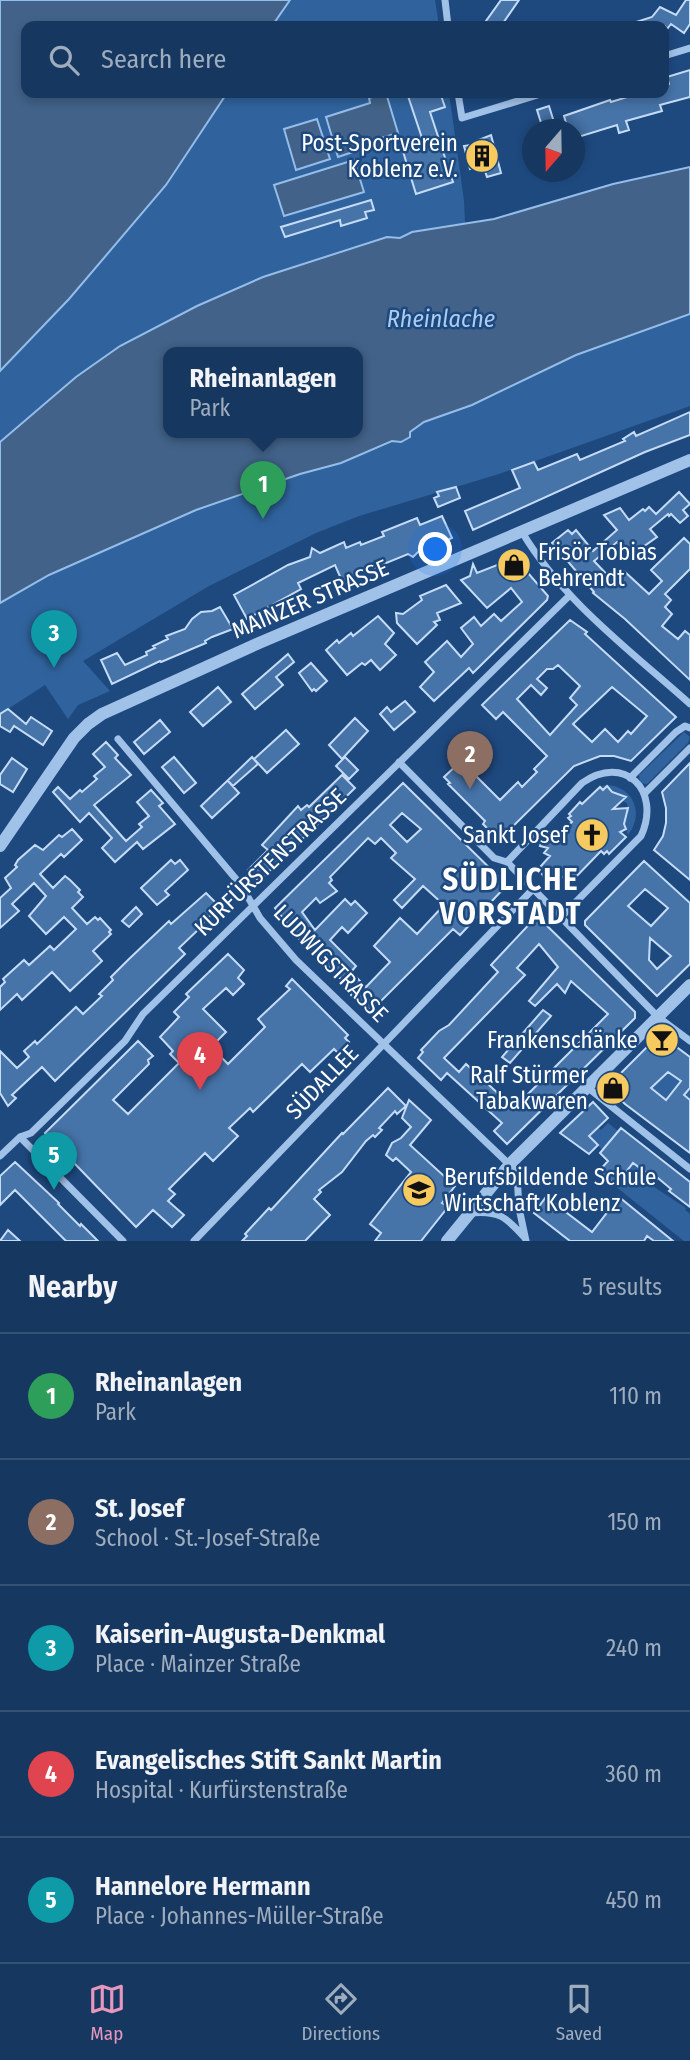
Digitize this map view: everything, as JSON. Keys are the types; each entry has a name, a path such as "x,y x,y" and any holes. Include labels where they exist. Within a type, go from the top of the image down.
{"street":[{"path":"445,0 448,21"},
{"path":"669,54 690,48"},
{"path":"459,98 462,118 528,98"},
{"name":"MAINZER STRASSE","path":"0,846 74,738 102,714 259,643 690,460"},
{"path":"522,532 570,596 690,704"},
{"name":"KURFÜRSTENSTRASSE","path":"0,1156 20,1138 31,1133 125,1041 143,1014 570,596"},
{"path":"630,778 676,732 685,726 690,728"},
{"name":"LUDWIGSTRASSE","path":"118,739 241,885 252,906 274,935 310,975 510,1164"},
{"path":"645,793 690,748"},
{"path":"399,762 494,858 507,862 658,1017 690,1041"},
{"path":"507,862 582,783 593,775 618,773 630,778 645,793 648,814 641,836 561,917"},
{"name":"SÜDALLEE","path":"194,1241 533,889"},
{"path":"447,1241 510,1164 690,985"},
{"path":"586,1087 690,1169"},
{"path":"20,1138 123,1241"},
{"path":"510,1164 517,1175 519,1208 526,1240"},
{"path":"469,1213 490,1212 502,1216 526,1240"}],"shaded area":[{"path":"290,0 435,0 438,21 275,21"},
{"path":"224,98 450,98 465,223 412,232 400,238 376,240 263,277 207,301 126,343 76,377 0,442 0,371 69,299 166,185"},
{"path":"690,314 690,406 499,474 359,516 316,533 209,586 83,661 110,691 78,705 68,719 45,685 0,714 0,603 49,575 196,510 300,474 341,463 396,441 424,422 472,405 575,355"},
{"path":"684,732 690,737 688,743 647,784 640,783 639,775"},
{"path":"606,785 623,790 633,802 636,818 628,835 622,819 628,814 627,803 609,795 605,788 600,787"},
{"path":"668,1072 690,1088 690,1129 650,1088"},
{"path":"576,1118 590,1132 596,1126 601,1130 608,1123 618,1131 609,1142 652,1178 648,1183 686,1208 690,1214 690,1241 684,1241 615,1186 625,1173 573,1120"}],"water":[{"path":"0,0 290,0 275,21 21,21 21,98 224,98 166,185 69,299 0,371"},
{"path":"369,98 388,98 398,133 361,144 362,149 338,157 326,117 370,103"},
{"path":"317,119 330,159 296,170 284,129"},
{"path":"354,160 364,192 284,216 274,185"},
{"name":"Rheinlache","path":"690,167 690,314 576,355 472,405 424,422 410,432 410,437 401,442 392,441 341,463 300,474 196,510 49,575 0,603 0,442 76,377 120,346 197,306 263,277 387,237 400,238 412,232 494,219 613,184"}],"building":[{"path":"501,0 519,0 504,21 486,21"},
{"path":"686,0 690,0 690,24 684,33 671,24 669,26 669,21 639,21 652,17 660,7 676,15"},
{"path":"690,70 690,97 660,105 662,111 626,121 629,130 619,133 617,125 585,135 585,119 565,119 564,116 610,100 669,98 669,76"},
{"path":"409,98 442,98 445,107 430,112 453,182 416,194 401,145 422,138"},
{"path":"549,106 553,119 540,119 537,110"},
{"name":"Post-Sportverein Koblenz e.V.","path":"491,135 501,173 487,177 483,165 470,169 464,146 477,144 476,141"},
{"path":"371,200 374,210 365,212 367,218 341,226 340,220 285,237 281,227"},
{"path":"690,412 690,435 645,452 473,530 465,511 520,488 512,470 534,462 538,470 577,454 580,460 625,441 623,439 634,432 636,436"},
{"path":"456,487 460,498 438,507 434,498 439,496 437,492"},
{"path":"679,492 690,504 683,510 688,516 680,523 668,514 650,529 657,537 630,556 617,542 594,561 615,583 625,572 649,594 662,581 651,570 684,538 690,544 690,569 665,594 671,600 665,607 672,614 662,626 678,639 685,631 690,635 690,680 593,593 552,543 568,530 572,534 576,530 593,551 617,530 604,515 620,508 629,520 649,507 656,514"},
{"path":"442,516 452,538 418,552 413,557 408,554 342,581 335,565 298,583 301,589 247,619 234,595 288,565 310,557 312,548 320,553 344,542 346,548 360,542 361,545 384,536 382,532 417,518 420,525"},
{"path":"515,558 548,596 547,600 473,673 469,668 434,701 420,687 434,672 425,662 447,641 461,657 473,644 461,628 474,617 481,626 494,614 501,621 522,602 511,588 487,608 461,580 470,576 473,564 477,573"},
{"path":"446,585 461,603 437,613 440,620 434,622 437,625 417,644 397,623 396,613 403,614 422,600 420,596"},
{"path":"220,607 233,629 112,684 101,660 117,653 125,665 147,655 146,652 155,648 153,646 168,639 166,636 185,629 201,612"},
{"path":"378,616 394,633 385,644 396,655 380,670 371,660 365,665 362,663 347,675 326,650 337,640 339,643 351,633 353,636"},
{"path":"570,620 587,632 585,634 676,717 631,761 614,756 600,756 574,766 499,840 444,777 461,761 500,800 518,782 522,787 537,772 534,769 547,756 503,712 496,719 482,705","holes":["558,665 580,686 570,698 577,705 550,735 517,699 531,685 541,695 547,688 537,679 547,669","612,687 647,716 631,734 628,731 618,742 605,729 592,742 573,724"]},
{"path":"288,654 294,662 276,677 283,685 255,709 242,694"},
{"path":"311,663 327,681 316,691 312,691 299,673"},
{"path":"218,687 231,702 203,726 190,712"},
{"path":"405,701 415,712 394,730 380,714 387,707 391,712"},
{"path":"8,709 26,724 31,717 52,731 43,745 14,726 10,732 0,726 0,714"},
{"path":"355,718 368,731 342,759 329,745"},
{"path":"160,720 170,732 144,754 134,742"},
{"path":"286,730 299,744 267,773 254,759"},
{"path":"106,742 118,755 115,758 131,775 94,805 126,841 142,827 139,824 149,816 137,802 151,790 163,803 159,806 175,824 143,849 137,842 115,862 102,848 112,838 89,813 80,822 53,792 58,787 70,799 97,779 94,776 105,767 93,754"},
{"path":"174,757 196,783 184,793 162,767"},
{"path":"252,757 258,764 233,786 228,781 239,793 212,818 201,806"},
{"path":"345,757 358,770 349,779 336,766"},
{"path":"12,758 27,769 13,792 0,784 0,775"},
{"path":"690,763 690,880 654,850 663,836 666,823 662,792"},
{"path":"342,775 355,788 259,881 248,870 268,850 262,845 298,806 301,810 307,805 309,807"},
{"path":"403,783 507,885 460,935 453,929 371,1011 351,995 345,986 347,985 308,950 275,908","holes":["402,813 421,829 407,842 390,825","368,838 375,844 381,838 396,853 391,858 415,879 394,900 402,908 423,886 444,905 417,934 400,918 374,946 390,962 366,987 351,972 356,966 330,940 342,927 348,933 367,913 355,901 351,905 345,899 315,930 302,912 316,898 320,903 337,891 329,883 332,880 330,877"]},
{"name":"Sankt Josef","path":"607,786 612,792 626,797 613,809 628,808 624,824 626,829 620,832 626,837 609,854 607,851 604,854 601,851 573,880 562,877 556,883 550,883 540,872 540,867 550,856 544,853 548,848 540,846 542,840 554,838 572,822 568,818 571,816 569,814 580,802 582,804 600,787 603,790"},
{"path":"72,829 82,840 64,857 61,854 40,874 53,888 65,876 80,890 78,892 83,897 72,908 87,924 95,917 98,920 100,918 111,930 111,934 93,951 102,961 70,991 52,972 22,1000 17,994 0,1010 0,987 5,982 3,979 24,960 29,965 50,946 54,950 76,929 64,917 46,934 29,916 46,896 34,883 12,904 19,911 0,928 0,898 11,888 5,878 17,867 15,865 18,860 35,845 43,850 59,835 62,837"},
{"path":"171,860 175,864 180,860 188,870 165,891 169,895 157,905 141,888"},
{"path":"644,861 690,903 690,964 657,996 585,925 585,921","holes":["645,889 668,908 651,926 628,906","650,938 671,956 657,969 649,960"]},
{"path":"206,893 219,906 219,910 179,948 185,954 55,1081 42,1067 12,1095 16,1098 8,1106 0,1093 0,1051 17,1068 29,1057 24,1051 35,1041 37,1044 76,1007 83,1014 102,996 99,994 113,980 111,977 129,959 169,921 171,924"},
{"path":"136,907 142,914 129,927 122,921"},
{"path":"537,916 635,1012 635,1018 507,1144 494,1131 502,1123 447,1073 441,1080 418,1058 423,1052 421,1050 439,1031 449,1025 498,972 491,965","holes":["539,944 558,967 529,1001 535,1006 557,984 565,993 571,981 608,1014 514,1108 466,1064 459,1072 444,1058 525,975 517,968"]},
{"path":"228,954 244,970 238,978 244,984 233,995 226,988 203,1009 226,1032 211,1047 228,1064 265,1027 258,1019 290,989 286,986 292,979 348,1035 345,1038 349,1042 338,1053 334,1049 310,1072 302,1064 253,1112 250,1108 229,1128 238,1136 213,1161 205,1153 169,1189 175,1194 168,1201 184,1215 172,1227 153,1210 136,1227 45,1133 138,1041 153,1056 148,1060 149,1064 113,1100 128,1114 179,1063 170,1054 173,1051 160,1037 179,1017 174,1012 189,997 186,994"},
{"path":"543,1010 551,1016 510,1063 502,1057"},
{"path":"657,1037 663,1037 690,1057 690,1088 684,1095 690,1100 690,1153 625,1104 607,1087","holes":["668,1072 681,1081 666,1100 651,1088"]},
{"path":"388,1088 406,1106 397,1114 395,1111 379,1128 382,1130 366,1141 342,1172 319,1190 321,1192 314,1199 330,1215 305,1241 242,1241 247,1236 245,1234 269,1208 271,1210"},
{"path":"409,1100 431,1120 410,1145 455,1186 442,1203 448,1207 421,1241 375,1241 381,1233 370,1224 411,1172 396,1158 393,1161 386,1155 392,1143 411,1127 402,1118"},
{"path":"593,1102 608,1118 589,1136 598,1145 589,1154 560,1133"},
{"path":"621,1128 690,1182 690,1207 669,1191 671,1189 658,1178 656,1180 633,1163 616,1185 599,1171 608,1161 600,1153"},
{"path":"15,1162 98,1241 66,1241 15,1190 0,1205 0,1176"},
{"path":"546,1197 592,1232 619,1197 673,1241 654,1241 647,1236 644,1241 570,1241 534,1213"},
{"path":"8,1230 20,1241 0,1241"}],"place":[{"name":"Post-Sportverein Koblenz e.V.","path":"482,156"},
{"name":"Rheinanlagen","path":"263,519"},
{"name":"Frisör Tobias Behrendt","path":"514,565"},
{"name":"Kaiserin-Augusta-Denkmal","path":"54,668"},
{"name":"St. Josef","path":"470,789"},
{"name":"Sankt Josef","path":"592,835"},
{"name":"Frankenschänke","path":"662,1040"},
{"name":"Ralf Stürmer Tabakwaren","path":"613,1088"},
{"name":"Evangelisches Stift Sankt Martin","path":"200,1090"},
{"name":"Hannelore Hermann","path":"54,1190"},
{"name":"Berufsbildende Schule Wirtschaft Koblenz","path":"419,1190"}],"district":[{"name":"SÜDLICHE VORSTADT","path":"511,897"}]}
